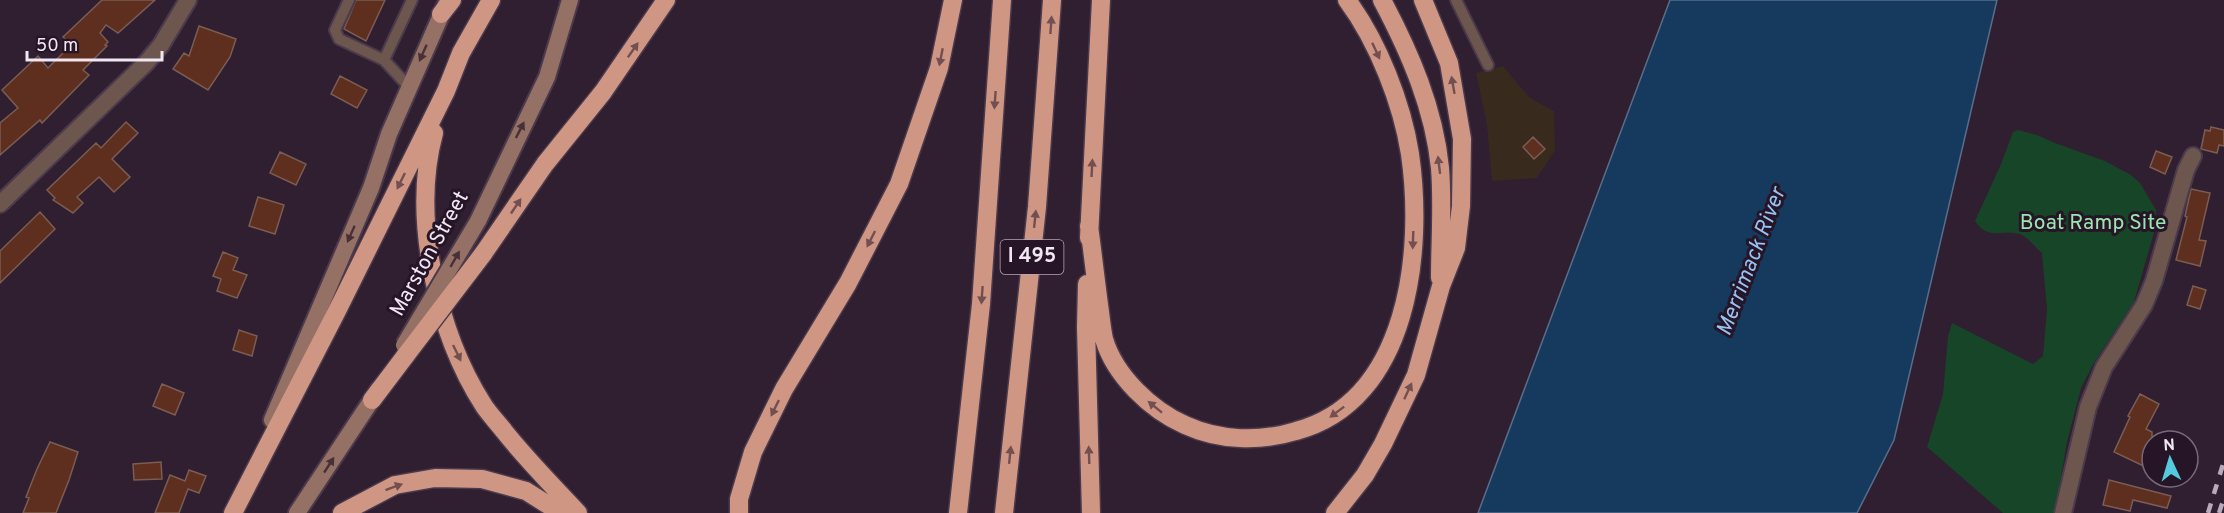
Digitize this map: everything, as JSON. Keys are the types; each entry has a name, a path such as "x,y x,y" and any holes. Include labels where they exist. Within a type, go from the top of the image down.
{"highway":[{"path":"232,513 337,311 446,91 461,53 490,0"},
{"path":"372,400 405,350 483,254 545,164 603,92 666,0"},
{"path":"739,513 739,499 753,452 784,389 848,283 899,184 939,68 952,0"},
{"name":"I 495","path":"958,513 981,304 1002,0"},
{"name":"I 495","path":"1004,513 1037,207 1052,0"},
{"path":"1091,513 1086,327 1101,0"},
{"path":"1089,226 1104,339 1120,370 1141,396 1166,417 1196,430 1228,438 1283,435 1309,428 1332,416 1358,395 1376,373 1389,350 1398,327 1409,280 1414,223 1409,154 1403,127 1387,74 1367,32 1347,0"},
{"path":"1382,0 1419,78 1431,122 1440,167 1440,286"},
{"path":"1335,513 1365,475 1383,444 1411,384 1440,286 1456,248 1461,206 1462,139 1449,63 1423,0"},
{"path":"446,91 428,157 426,213 430,263 452,345 484,406 527,459 578,513"},
{"path":"342,513 395,485 435,478 482,478 526,491 561,513"}],"main road":[{"name":"Marston Street","path":"405,350 478,221 547,77 570,0"},
{"path":"232,513 371,188 389,134 447,5"},
{"path":"297,513 372,400"}],"street":[{"path":"0,204 146,63 161,45 188,0"},
{"path":"2063,513 2088,407 2104,368 2144,305 2154,281 2186,170 2193,156"}],"lane":[{"path":"349,0 335,30 339,39 384,60 409,87"},
{"path":"384,60 412,0"},
{"path":"1456,0 1488,65"}],"shaded area":[{"path":"1503,66 1530,98 1554,111 1555,150 1537,178 1492,181 1487,125 1476,73"}],"green space":[{"name":"Boat Ramp Site","path":"2018,130 2105,161 2131,175 2140,183 2156,210 2155,229 2134,302 2094,363 2081,388 2067,442 2055,513 2003,513 1927,447 1943,394 1948,336 1952,323 2033,364 2043,356 2047,309 2042,253 2023,235 1990,233 1975,221 2013,132"}],"water":[{"name":"Merrimack River","path":"1670,0 1997,0 1894,440 1857,513 1478,513"}],"building":[{"path":"102,0 155,0 118,33 106,25 100,33 108,42 105,45 107,46 83,70 89,75 42,123 40,120 0,155 0,123 18,108 2,90 38,56 48,68 71,45 63,37"},
{"path":"356,0 385,0 366,41 344,29"},
{"path":"199,26 236,39 230,57 208,90 173,69 184,53 189,56"},
{"path":"340,76 367,90 357,108 331,94"},
{"path":"126,122 138,133 112,159 130,177 114,192 99,177 77,197 83,203 73,213 53,200 55,198 47,190 96,143 101,148"},
{"path":"2211,127 2224,130 2224,146 2219,145 2217,153 2201,149 2205,130 2210,131"},
{"path":"1533,137 1545,149 1534,159 1523,147"},
{"path":"2156,151 2172,157 2165,174 2150,167"},
{"path":"280,152 306,164 296,185 270,173"},
{"path":"2191,189 2210,193 2199,240 2206,241 2200,266 2176,260 2187,217 2185,216"},
{"path":"258,197 284,205 275,234 249,226"},
{"path":"40,212 55,229 0,283 0,251"},
{"path":"223,252 238,258 233,270 247,275 237,298 217,291 221,279 213,276"},
{"path":"2193,286 2206,290 2200,309 2187,305"},
{"path":"239,330 257,336 252,356 233,350"},
{"path":"162,384 184,393 175,415 153,406"},
{"path":"2140,394 2159,404 2146,429 2140,429 2140,464 2114,452 2130,417 2128,416"},
{"path":"50,442 78,452 69,480 56,513 23,513 29,498 26,497"},
{"path":"161,462 162,479 134,480 133,464"},
{"path":"189,470 206,476 199,493 188,489 179,513 155,513 170,475 185,481"},
{"path":"2109,480 2171,496 2167,508 2133,500 2130,511 2103,505"}],"railway":[{"path":"2208,513 2224,461"},
{"path":"2219,513 2224,498"}]}
